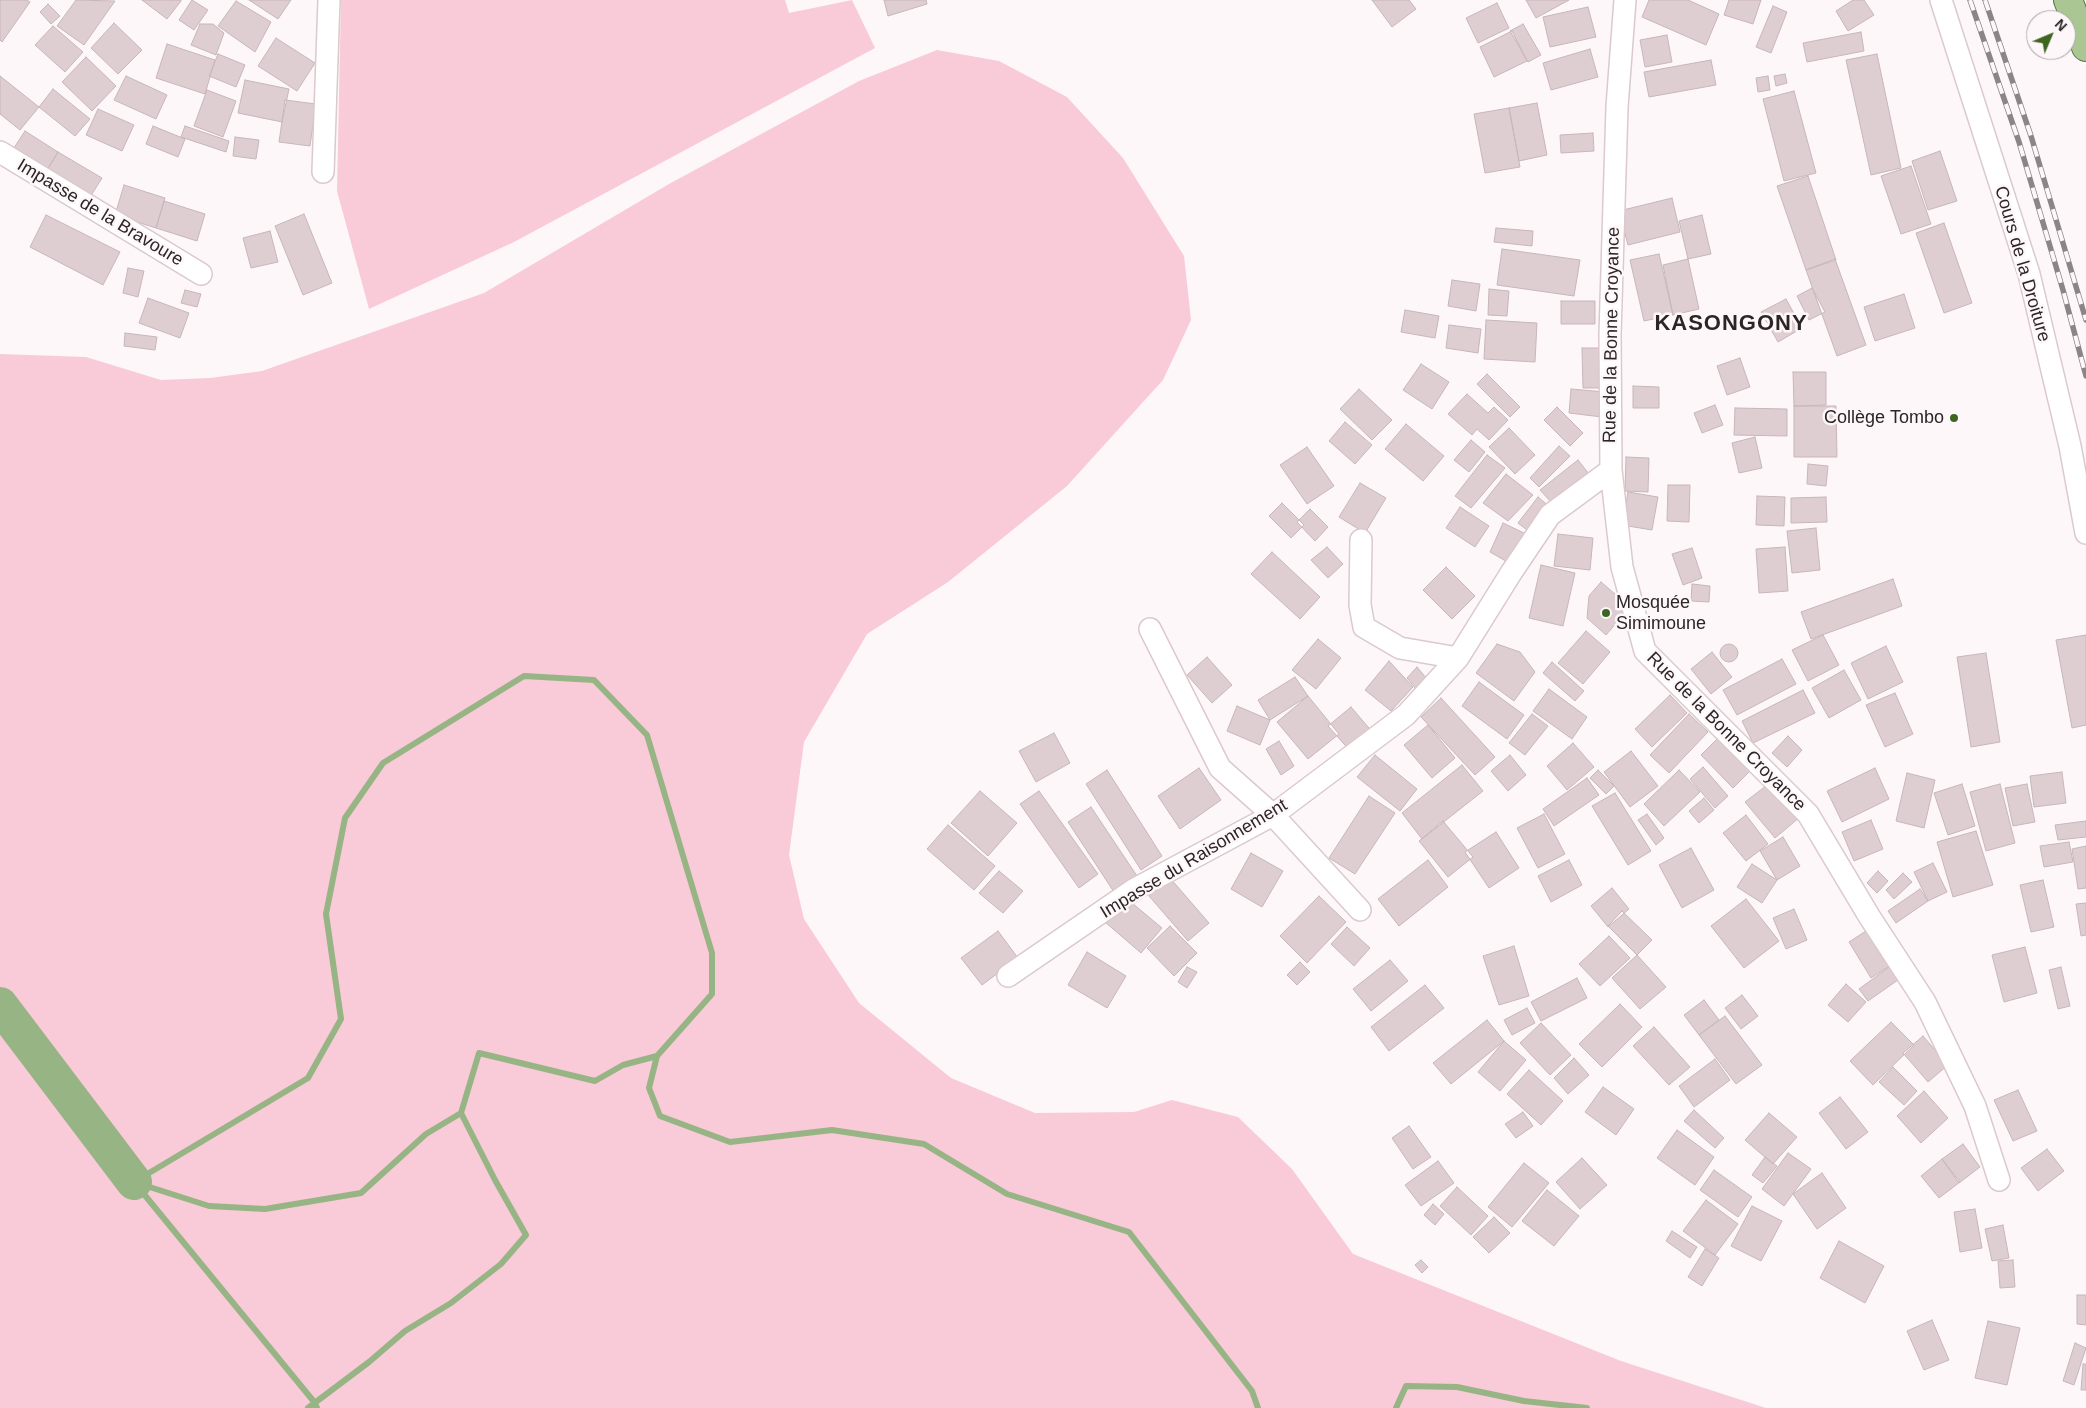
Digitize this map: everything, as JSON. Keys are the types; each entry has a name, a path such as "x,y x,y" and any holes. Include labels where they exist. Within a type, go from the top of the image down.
{"main road":[{"path":"2068,0 2086,47"}],"street":[{"path":"323,172 329,0"},
{"name":"Rue de la Bonne Croyance","path":"1625,0 1617,107 1610,324 1611,470 1622,567 1645,651 1808,814 1868,916 1925,1002 1974,1106 1999,1180"},
{"name":"Cours de la Droiture","path":"1940,0 2029,274 2070,446 2086,534"},
{"name":"Impasse de la Bravoure","path":"0,152 201,274"},
{"name":"Impasse du Raisonnement","path":"1008,976 1136,889 1273,815 1406,715 1458,658 1550,515 1611,470"},
{"path":"1361,540 1360,605 1364,627 1400,648 1458,658"},
{"path":"1150,629 1220,768 1273,815 1360,910"}],"shaded area":[{"path":"341,0 785,0 789,13 852,0 875,48 514,242 369,309 337,191"},
{"path":"937,50 999,61 1067,97 1123,158 1184,256 1191,320 1163,380 1067,486 948,582 867,634 804,742 789,855 804,919 859,1003 951,1078 1035,1113 1134,1112 1172,1100 1238,1117 1292,1169 1353,1254 1621,1361 1766,1408 0,1408 0,354 86,357 161,380 210,378 262,371 484,293 669,184 859,81"}],"building":[{"path":"0,0 27,0 30,2 2,42 0,40"},
{"path":"76,0 115,1 84,45 57,26"},
{"path":"142,0 181,0 181,1 167,19"},
{"path":"192,0 208,10 194,30 179,20"},
{"path":"249,0 291,0 278,19"},
{"path":"884,0 926,0 927,4 888,16"},
{"path":"1372,0 1409,0 1416,9 1392,27"},
{"path":"1526,0 1569,0 1536,18"},
{"path":"1649,0 1688,0 1719,14 1706,45 1642,17"},
{"path":"1729,0 1761,0 1753,24 1724,15"},
{"path":"1853,0 1864,0 1874,15 1848,31 1836,11"},
{"path":"236,1 271,22 255,52 218,26"},
{"path":"1497,3 1509,28 1478,43 1466,18"},
{"path":"48,4 60,16 51,24 40,12"},
{"path":"1773,6 1787,12 1771,53 1756,47"},
{"path":"1588,7 1596,37 1550,47 1543,17"},
{"path":"114,23 142,50 118,74 91,48"},
{"path":"200,24 213,24 224,33 216,55 191,45"},
{"path":"1523,24 1541,55 1528,62 1510,31"},
{"path":"53,26 83,52 65,72 35,45"},
{"path":"1512,31 1527,61 1494,77 1480,47"},
{"path":"1861,32 1864,51 1807,62 1803,43"},
{"path":"1667,35 1672,62 1645,67 1640,40"},
{"path":"276,38 315,63 297,91 258,66"},
{"path":"167,44 215,60 205,94 156,78"},
{"path":"1590,49 1598,77 1551,90 1543,63"},
{"path":"218,54 245,65 236,87 209,76"},
{"path":"1877,54 1901,168 1871,175 1846,60"},
{"path":"86,57 116,86 92,111 62,82"},
{"path":"1711,60 1716,85 1649,97 1644,72"},
{"path":"1785,74 1787,83 1776,86 1774,76"},
{"path":"0,76 39,107 20,130 0,114"},
{"path":"126,76 167,95 156,119 114,100"},
{"path":"1768,76 1770,90 1758,92 1756,78"},
{"path":"245,80 289,89 282,122 238,113"},
{"path":"53,89 90,119 75,136 39,107"},
{"path":"207,90 236,101 223,137 194,126"},
{"path":"1794,91 1816,173 1784,181 1763,99"},
{"path":"285,100 316,104 310,146 279,142"},
{"path":"1537,103 1547,155 1519,161 1509,108"},
{"path":"1509,108 1520,167 1485,173 1474,114"},
{"path":"98,109 134,125 122,151 86,135"},
{"path":"153,126 185,139 178,157 146,144"},
{"path":"185,126 229,141 226,152 181,137"},
{"path":"25,131 58,152 44,175 10,154"},
{"path":"1593,133 1594,151 1561,153 1560,135"},
{"path":"235,137 259,140 256,159 233,156"},
{"path":"1940,151 1957,201 1928,210 1912,161"},
{"path":"58,152 102,178 87,202 44,175"},
{"path":"1911,166 1931,224 1901,234 1881,176"},
{"path":"1808,176 1836,260 1806,270 1777,186"},
{"path":"124,185 165,198 156,228 115,215"},
{"path":"1672,198 1680,232 1628,245 1619,211"},
{"path":"164,201 205,214 197,241 156,228"},
{"path":"304,214 332,283 303,295 275,226"},
{"path":"46,215 120,252 103,285 30,247"},
{"path":"1702,215 1711,254 1688,259 1679,221"},
{"path":"1944,223 1972,303 1944,313 1916,233"},
{"path":"1496,228 1533,231 1532,246 1494,242"},
{"path":"270,231 278,262 251,268 243,238"},
{"path":"1502,249 1580,260 1574,296 1497,285"},
{"path":"1659,254 1673,315 1644,321 1630,260"},
{"path":"1688,259 1699,309 1673,315 1663,265"},
{"path":"1835,259 1866,345 1837,356 1806,270"},
{"path":"128,268 144,271 138,297 123,293"},
{"path":"1452,280 1480,284 1476,311 1448,306"},
{"path":"1812,288 1825,312 1809,320 1797,296"},
{"path":"1489,289 1509,291 1507,316 1488,315"},
{"path":"185,290 201,294 197,307 181,303"},
{"path":"1904,294 1915,328 1875,341 1864,307"},
{"path":"148,298 189,313 180,338 139,323"},
{"path":"1786,299 1802,328 1778,342 1761,312"},
{"path":"1561,301 1595,301 1595,324 1561,324"},
{"path":"1405,310 1439,316 1435,338 1401,332"},
{"path":"1486,320 1537,323 1535,362 1484,359"},
{"path":"1449,325 1481,329 1478,353 1446,348"},
{"path":"125,333 157,337 155,350 124,346"},
{"path":"1582,348 1603,348 1603,388 1583,388"},
{"path":"1740,358 1750,387 1727,395 1717,366"},
{"path":"1421,364 1449,382 1432,409 1403,390"},
{"path":"1793,372 1826,372 1826,405 1794,406"},
{"path":"1487,374 1520,407 1510,417 1477,384"},
{"path":"1633,386 1659,387 1659,408 1633,408"},
{"path":"1359,389 1392,420 1372,440 1340,409"},
{"path":"1571,389 1605,392 1602,417 1569,413"},
{"path":"1467,394 1488,413 1494,407 1508,420 1489,440 1477,429 1472,435 1448,414"},
{"path":"1715,405 1723,425 1702,433 1694,413"},
{"path":"1794,406 1836,406 1837,457 1794,457"},
{"path":"1557,407 1583,433 1570,446 1544,420"},
{"path":"1735,408 1787,409 1787,436 1734,435"},
{"path":"1345,422 1372,445 1355,464 1329,441"},
{"path":"1406,424 1444,456 1423,481 1385,449"},
{"path":"1509,428 1535,455 1515,474 1489,447"},
{"path":"1755,437 1762,468 1739,473 1732,443"},
{"path":"1471,440 1485,452 1469,472 1454,460"},
{"path":"1559,446 1570,456 1539,487 1530,478"},
{"path":"1307,447 1334,486 1307,504 1280,465"},
{"path":"1487,455 1505,468 1471,508 1455,496"},
{"path":"1626,457 1649,458 1648,492 1625,491"},
{"path":"1578,460 1589,474 1551,502 1540,490"},
{"path":"1808,464 1828,466 1826,486 1807,484"},
{"path":"1506,474 1533,495 1508,521 1483,503"},
{"path":"1360,483 1386,498 1365,533 1339,517"},
{"path":"1668,485 1690,485 1689,522 1667,521"},
{"path":"1628,492 1658,497 1652,530 1622,525"},
{"path":"1757,496 1785,497 1784,526 1756,525"},
{"path":"1538,497 1551,508 1531,533 1518,523"},
{"path":"1826,497 1827,522 1791,523 1791,498"},
{"path":"1282,503 1304,525 1291,538 1269,516"},
{"path":"1460,507 1489,526 1475,547 1446,528"},
{"path":"1310,509 1328,527 1315,541 1297,522"},
{"path":"1503,523 1526,534 1511,564 1490,552"},
{"path":"1816,528 1820,570 1792,573 1787,531"},
{"path":"1558,534 1593,538 1590,570 1554,566"},
{"path":"1327,547 1343,564 1328,578 1311,560"},
{"path":"1785,547 1788,591 1759,593 1756,549"},
{"path":"1692,548 1702,578 1683,585 1672,554"},
{"path":"1272,552 1320,597 1300,619 1251,574"},
{"path":"1541,565 1575,573 1563,626 1529,618"},
{"path":"1446,567 1475,596 1452,619 1423,590"},
{"path":"1893,579 1902,606 1811,639 1801,612"},
{"name":"Mosquée Simimoune","path":"1601,582 1630,607 1606,635 1587,618 1589,596"},
{"path":"1692,584 1710,586 1709,602 1691,601"},
{"path":"1586,631 1610,652 1583,684 1558,663"},
{"path":"1823,635 1839,665 1808,681 1792,650"},
{"path":"2086,635 2086,725 2072,728 2056,640"},
{"path":"1318,639 1341,658 1316,689 1292,670"},
{"path":"1497,644 1520,652 1535,672 1514,701 1476,673"},
{"path":"1725,644 1733,644 1738,649 1736,660 1725,662 1720,657 1720,649"},
{"path":"1886,646 1903,682 1868,699 1851,663"},
{"path":"1712,652 1732,677 1711,694 1691,669"},
{"path":"1986,653 2000,742 1971,747 1957,657"},
{"path":"1207,657 1232,685 1212,703 1187,675"},
{"path":"1782,659 1796,684 1737,715 1723,690"},
{"path":"1389,661 1413,687 1391,711 1365,690"},
{"path":"1552,662 1584,691 1575,701 1543,673"},
{"path":"1417,667 1427,679 1416,689 1407,678"},
{"path":"1844,670 1861,700 1829,718 1812,688"},
{"path":"1295,677 1308,696 1270,720 1258,700"},
{"path":"1479,682 1524,715 1507,739 1462,706"},
{"path":"1549,689 1587,717 1572,739 1533,711"},
{"path":"1803,690 1815,713 1753,743 1742,721"},
{"path":"1895,693 1913,734 1885,747 1866,705"},
{"path":"1670,695 1687,713 1652,747 1635,729"},
{"path":"1308,696 1339,734 1308,759 1277,722"},
{"path":"1441,698 1495,757 1475,775 1421,717"},
{"path":"1237,706 1270,720 1260,745 1227,731"},
{"path":"1351,707 1374,734 1352,753 1328,726"},
{"path":"1532,714 1548,726 1525,755 1509,743"},
{"path":"1689,714 1708,732 1669,773 1650,755"},
{"path":"1428,725 1455,758 1432,778 1404,745"},
{"path":"1054,733 1070,763 1036,782 1019,751"},
{"path":"1788,736 1802,750 1787,767 1772,753"},
{"path":"1719,737 1751,770 1733,788 1701,755"},
{"path":"1279,741 1294,766 1281,775 1266,749"},
{"path":"1573,743 1594,767 1567,790 1547,766"},
{"path":"1631,751 1658,786 1630,807 1604,772"},
{"path":"1375,755 1417,789 1400,811 1357,777"},
{"path":"1510,755 1526,775 1508,791 1491,771"},
{"path":"1462,765 1483,791 1422,839 1402,813"},
{"path":"1703,767 1728,796 1715,808 1690,779"},
{"path":"1199,768 1221,800 1180,829 1158,796"},
{"path":"1875,768 1889,799 1842,822 1827,791"},
{"path":"1107,770 1162,856 1141,870 1086,784"},
{"path":"1598,770 1614,786 1606,794 1590,778"},
{"path":"1679,770 1700,792 1664,826 1644,804"},
{"path":"2062,772 2066,803 2034,807 2030,776"},
{"path":"1907,773 1935,780 1924,828 1896,821"},
{"path":"1587,778 1599,795 1554,826 1543,809"},
{"path":"1771,782 1800,817 1775,838 1745,802"},
{"path":"1962,784 1975,826 1948,835 1934,793"},
{"path":"2000,784 2015,843 1986,851 1970,792"},
{"path":"2027,784 2035,822 2013,826 2005,788"},
{"path":"980,791 1017,823 988,856 951,823"},
{"path":"1039,791 1098,874 1079,888 1020,804"},
{"path":"1615,793 1651,851 1628,865 1592,806"},
{"path":"1369,796 1395,813 1355,874 1329,858"},
{"path":"1704,798 1714,810 1699,823 1689,811"},
{"path":"1091,807 1137,876 1114,892 1068,822"},
{"path":"1544,814 1565,854 1538,868 1517,828"},
{"path":"1647,814 1664,838 1656,845 1638,820"},
{"path":"1746,815 1768,844 1746,861 1723,833"},
{"path":"1871,820 1883,849 1854,861 1842,832"},
{"path":"1443,821 1473,857 1448,877 1419,841"},
{"path":"2086,821 2086,837 2058,840 2055,825"},
{"path":"948,825 995,866 974,890 927,849"},
{"path":"1976,831 1993,885 1953,897 1937,842"},
{"path":"1496,832 1519,868 1489,888 1465,852"},
{"path":"1783,837 1800,866 1777,880 1760,851"},
{"path":"2069,842 2073,862 2044,867 2040,846"},
{"path":"2086,846 2086,888 2078,889 2072,849"},
{"path":"1691,848 1714,890 1682,908 1659,865"},
{"path":"1251,853 1283,871 1262,907 1231,889"},
{"path":"1428,860 1448,887 1399,926 1378,899"},
{"path":"1569,860 1582,885 1551,902 1538,876"},
{"path":"1933,863 1947,892 1928,901 1914,872"},
{"path":"1752,864 1777,880 1762,903 1737,887"},
{"path":"999,871 1023,891 1003,913 979,893"},
{"path":"1878,871 1888,881 1877,893 1867,883"},
{"path":"1903,873 1912,882 1894,899 1886,890"},
{"path":"1170,878 1209,923 1188,941 1149,896"},
{"path":"2043,880 2054,927 2031,932 2020,885"},
{"path":"1612,888 1629,909 1608,927 1591,906"},
{"path":"1920,889 1928,901 1896,923 1888,911"},
{"path":"1319,896 1346,922 1307,963 1280,936"},
{"path":"1125,897 1162,928 1141,953 1105,922"},
{"path":"1746,899 1779,941 1744,968 1711,926"},
{"path":"2086,903 2086,935 2081,936 2076,904"},
{"path":"1794,909 1807,940 1786,949 1773,918"},
{"path":"1622,911 1652,940 1637,955 1608,926"},
{"path":"1170,926 1197,953 1174,976 1147,948"},
{"path":"1347,927 1370,948 1354,966 1331,944"},
{"path":"1869,929 1891,965 1871,978 1849,942"},
{"path":"998,931 1018,958 982,985 961,958"},
{"path":"1609,936 1630,958 1600,986 1579,964"},
{"path":"1514,946 1529,996 1499,1005 1483,956"},
{"path":"2025,947 2037,993 2004,1002 1992,955"},
{"path":"1087,952 1126,976 1107,1008 1068,985"},
{"path":"1637,955 1666,987 1640,1009 1612,978"},
{"path":"1390,960 1408,981 1371,1011 1353,989"},
{"path":"1300,962 1310,972 1297,985 1287,975"},
{"path":"1896,962 1905,975 1868,1001 1859,989"},
{"path":"1187,967 1197,972 1187,988 1178,982"},
{"path":"2061,967 2070,1006 2058,1009 2049,970"},
{"path":"1577,978 1587,998 1541,1021 1531,1002"},
{"path":"1846,984 1866,1002 1848,1022 1828,1005"},
{"path":"1425,985 1444,1008 1389,1051 1371,1027"},
{"path":"1742,995 1758,1016 1741,1029 1725,1008"},
{"path":"1704,1000 1719,1020 1699,1035 1684,1015"},
{"path":"1620,1004 1642,1027 1602,1067 1579,1044"},
{"path":"1527,1008 1535,1023 1512,1035 1504,1020"},
{"path":"1725,1016 1762,1065 1736,1084 1699,1035"},
{"path":"1487,1020 1504,1041 1451,1084 1433,1063"},
{"path":"1891,1022 1914,1045 1873,1085 1850,1061"},
{"path":"1541,1023 1571,1055 1550,1075 1520,1043"},
{"path":"1654,1027 1690,1067 1669,1085 1633,1046"},
{"path":"1923,1036 1948,1065 1928,1082 1903,1053"},
{"path":"1504,1041 1526,1060 1500,1091 1478,1072"},
{"path":"1574,1058 1589,1075 1568,1094 1554,1078"},
{"path":"1715,1059 1730,1080 1694,1107 1679,1086"},
{"path":"1893,1067 1917,1091 1904,1105 1879,1082"},
{"path":"1529,1070 1563,1101 1541,1125 1507,1094"},
{"path":"1603,1087 1634,1109 1616,1135 1585,1112"},
{"path":"2018,1090 2037,1131 2013,1141 1994,1100"},
{"path":"1924,1091 1948,1118 1921,1143 1897,1116"},
{"path":"1840,1097 1868,1132 1846,1149 1819,1113"},
{"path":"1694,1110 1724,1138 1715,1148 1684,1121"},
{"path":"1523,1112 1533,1126 1516,1138 1505,1124"},
{"path":"1769,1113 1797,1137 1773,1164 1745,1140"},
{"path":"1409,1126 1431,1157 1413,1169 1392,1138"},
{"path":"1677,1130 1714,1157 1695,1185 1657,1158"},
{"path":"1963,1144 1980,1167 1959,1183 1942,1159"},
{"path":"2047,1149 2064,1171 2038,1191 2021,1168"},
{"path":"1788,1153 1811,1169 1784,1206 1762,1189"},
{"path":"1765,1157 1777,1166 1763,1183 1752,1175"},
{"path":"1582,1158 1607,1185 1580,1209 1556,1182"},
{"path":"1942,1159 1960,1182 1939,1198 1921,1176"},
{"path":"1438,1161 1454,1183 1421,1206 1405,1185"},
{"path":"1524,1163 1549,1183 1512,1227 1488,1207"},
{"path":"1714,1170 1752,1197 1738,1217 1700,1190"},
{"path":"1822,1173 1846,1208 1817,1229 1793,1194"},
{"path":"1457,1187 1488,1216 1471,1235 1440,1206"},
{"path":"1547,1190 1579,1216 1554,1246 1522,1221"},
{"path":"1706,1200 1738,1224 1715,1255 1683,1231"},
{"path":"1433,1204 1444,1214 1435,1225 1424,1215"},
{"path":"1752,1206 1782,1221 1761,1261 1731,1246"},
{"path":"1975,1209 1982,1248 1960,1252 1954,1212"},
{"path":"1494,1217 1510,1233 1489,1253 1473,1237"},
{"path":"2003,1225 2009,1258 1992,1261 1985,1229"},
{"path":"1672,1231 1697,1247 1690,1258 1666,1241"},
{"path":"1839,1241 1884,1266 1865,1303 1820,1278"},
{"path":"1705,1249 1719,1258 1702,1286 1688,1277"},
{"path":"1421,1260 1428,1267 1422,1273 1415,1265"},
{"path":"2013,1260 2015,1287 2000,1288 1998,1261"},
{"path":"2077,1295 2086,1295 2086,1325 2077,1324"},
{"path":"1932,1320 1949,1360 1924,1370 1907,1331"},
{"path":"1988,1321 2020,1328 2007,1385 1975,1378"},
{"path":"2075,1343 2086,1348 2074,1385 2063,1381"},
{"path":"2083,1364 2086,1364 2086,1390 2081,1390"}],"waterway":[{"path":"134,1182 308,1078 341,1019 326,914 345,818 383,763 524,676 594,680 647,735 712,953 712,994 657,1056 649,1088 660,1116 730,1142 832,1130 924,1144 1007,1194 1129,1232 1252,1391 1258,1408"},
{"path":"0,1005 134,1182"},
{"path":"134,1182 209,1206 265,1209 361,1193 426,1134 461,1113 479,1053 595,1081 623,1065 657,1056"},
{"path":"308,1408 369,1362 405,1331 451,1303 501,1264 526,1235 461,1113"},
{"path":"134,1182 315,1403 317,1408"},
{"path":"1396,1408 1406,1386 1457,1387 1524,1401 1587,1408"}],"railway":[{"path":"1970,0 2019,142 2063,290 2086,376"},
{"path":"1985,0 2031,136 2086,320"}],"place":[{"name":"Collège Tombo","path":"1954,418"},
{"name":"Mosquée Simimoune","path":"1606,613"}],"district":[{"name":"KASONGONY","path":"1731,324"}]}
